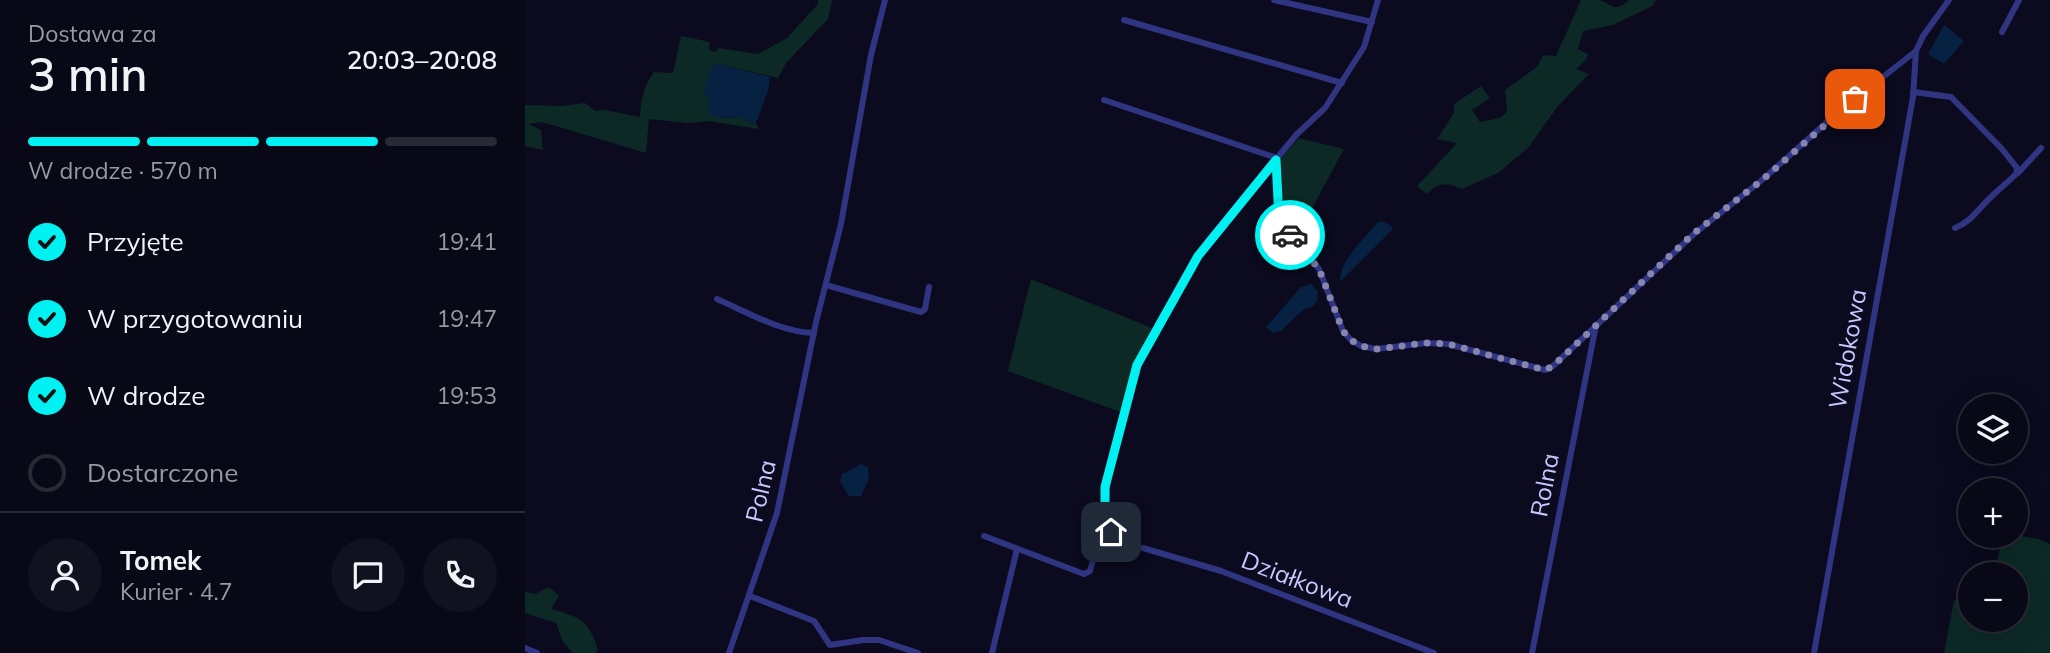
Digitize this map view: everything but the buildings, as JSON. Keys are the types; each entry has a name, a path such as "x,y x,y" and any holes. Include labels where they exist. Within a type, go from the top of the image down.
{"street":[{"name":"Polna","path":"729,653 777,513 814,333 841,224 871,55 885,0"},
{"path":"1274,0 1373,21"},
{"path":"1111,532 1104,502 1105,487 1137,365 1198,256 1299,132 1325,108 1342,83 1364,47 1378,0"},
{"path":"1277,159 1279,220 1319,269 1343,331 1351,340 1361,346 1376,349 1426,343 1448,344 1545,370 1553,366 1694,233 1916,51 1923,36 1949,0"},
{"path":"2002,32 2019,0"},
{"path":"1125,20 1342,83"},
{"name":"Widokowa","path":"1814,653 1913,92 1916,51"},
{"path":"1913,92 1951,97 2002,149 2017,168 2016,174"},
{"path":"1104,100 1277,159"},
{"path":"1955,229 1965,224 2041,148"},
{"path":"826,285 921,312 925,309 929,287"},
{"path":"717,299 782,327 800,333 814,333"},
{"name":"Rolna","path":"1532,653 1596,324"},
{"path":"983,536 1084,574 1090,571 1101,531 1107,524"},
{"name":"Działkowa","path":"1143,548 1221,571 1434,653"},
{"path":"992,653 1017,549"},
{"path":"750,596 811,619 820,627 825,641 830,645 879,640 919,653"},
{"path":"525,648 537,653"}],"green space":[{"path":"818,0 832,0 828,19 786,63 778,78 713,63 709,98 717,118 744,117 747,122 756,123 759,129 708,121 688,123 649,119 646,153 542,122 528,124 541,130 543,150 525,146 525,105 561,106 585,103 595,111 605,110 640,117 643,93 654,72 673,73 681,36 710,42 709,50 716,52 718,48 758,54 787,38 818,4"},
{"path":"1581,0 1599,0 1620,7 1629,0 1656,0 1652,6 1613,25 1583,31 1578,49 1588,54 1586,60 1576,69 1589,74 1558,106 1528,148 1498,173 1462,189 1443,184 1427,194 1417,186 1457,143 1437,139 1454,113 1454,104 1481,86 1490,98 1472,110 1480,122 1500,118 1507,112 1505,90 1537,67 1543,55 1556,56"},
{"path":"1299,138 1344,149 1296,238 1281,220 1278,161"},
{"path":"1031,279 1152,328 1134,361 1123,413 1008,371"},
{"path":"2028,537 2050,544 2050,653 1944,653 1954,600 1958,600 1958,632 2028,632 2028,562 1997,562 2000,548 2028,548"},
{"path":"549,587 559,596 551,609 577,617 586,625 598,650 595,653 573,653 563,642 556,623 525,613 525,592 535,594"}],"water":[{"path":"1944,25 1964,41 1944,64 1928,54"},
{"path":"713,63 770,77 768,91 756,123 747,122 744,117 717,118 708,113 709,98 703,93"},
{"path":"1382,221 1392,226 1392,230 1340,280 1349,257 1377,223"},
{"path":"1311,284 1318,292 1313,306 1303,310 1281,331 1273,333 1266,327 1301,287"},
{"path":"861,464 868,467 869,479 861,496 849,496 840,482 842,474"}],"way so far":[{"path":"1290,235 1319,269 1343,331 1361,346 1376,349 1426,343 1448,344 1545,370 1553,366 1694,233 1762,180 1855,99"}],"route":[{"path":"1111,532 1105,517 1105,487 1137,365 1208,241 1276,160 1277,211 1281,225 1290,235"}]}
